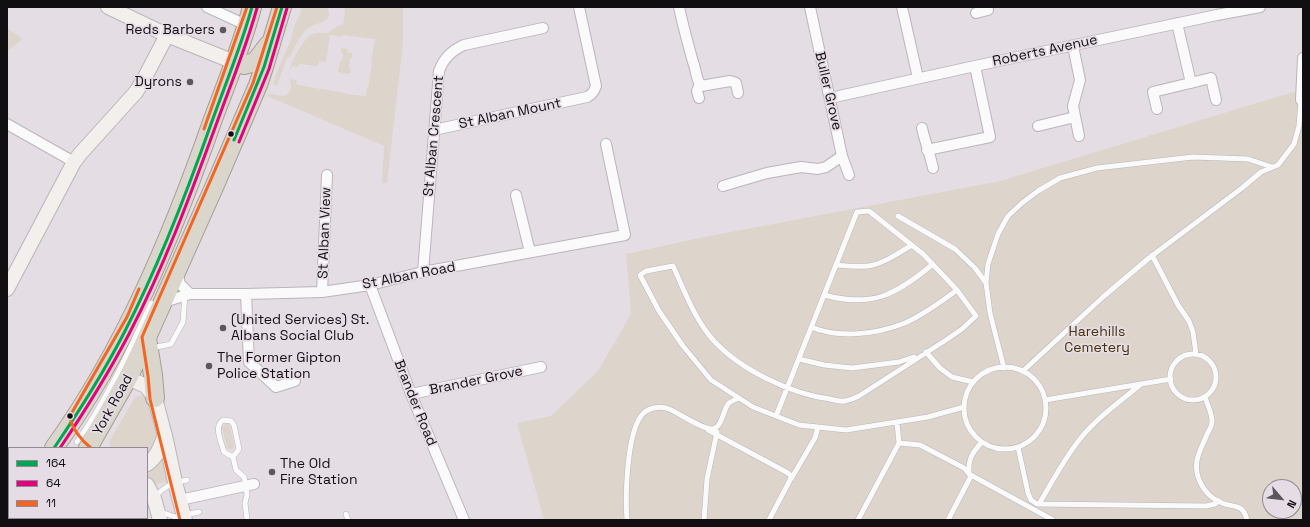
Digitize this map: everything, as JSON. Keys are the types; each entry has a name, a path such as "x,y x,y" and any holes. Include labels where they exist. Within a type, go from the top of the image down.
{"highway":[{"name":"York Road","path":"58,447 86,439 122,378 145,347 157,303 177,272 258,84 282,7"},
{"name":"York Road","path":"86,439 95,386 131,319 164,249 197,163 251,13"},
{"path":"234,62 244,65 255,62 272,41"},
{"path":"145,347 153,375 154,398"},
{"path":"95,386 122,378"}],"street":[{"path":"108,7 167,35 234,62"},
{"path":"207,7 251,13"},
{"name":"St Alban Mount","path":"434,130 587,97 593,93 596,86 579,7"},
{"path":"679,7 690,54 694,63 696,79 701,86 730,81 736,83 738,93"},
{"name":"Buller Grove","path":"810,7 842,156 849,175"},
{"path":"902,7 918,78"},
{"path":"976,13 988,10 987,7"},
{"name":"Roberts Avenue","path":"830,98 1178,23 1216,11 1260,7"},
{"path":"1178,23 1191,83"},
{"name":"St Alban Crescent","path":"423,272 439,71 442,62 448,55 464,45 543,28"},
{"path":"7,288 74,162 136,92 167,35"},
{"path":"1072,46 1080,80 1073,106 1079,136"},
{"path":"1301,100 1303,58"},
{"path":"927,150 990,137 975,66"},
{"path":"1157,109 1153,92 1211,78 1216,100"},
{"path":"698,98 697,91 700,84"},
{"path":"1038,126 1075,117"},
{"path":"7,124 74,162"},
{"path":"922,128 933,168"},
{"name":"St Alban Road","path":"157,303 187,294 322,292 625,234 606,144"},
{"path":"723,186 767,173 801,167 818,169 826,167 842,156"},
{"name":"St Alban View","path":"322,292 327,175"},
{"path":"516,195 530,252"},
{"path":"177,272 180,284 187,294"},
{"name":"Brander Road","path":"370,284 411,394 464,520"},
{"path":"246,294 249,362 276,387 295,381"},
{"name":"Brander Grove","path":"411,394 541,367"},
{"path":"122,378 146,386 154,398 181,481 180,500 184,518"},
{"path":"148,463 154,459 159,452 165,435"},
{"path":"180,500 250,485"},
{"path":"148,488 157,510"}],"lane":[{"path":"1023,371 1103,297 1152,255 1262,172 1278,165 1294,144 1299,126 1301,100"},
{"path":"1004,368 990,313 986,283 988,264 998,234 1008,216 1038,191 1060,178 1097,168 1193,157 1248,159 1272,168"},
{"path":"776,416 787,388 799,359 857,212 869,211 934,264 957,290 976,316 962,329 859,396 844,402 815,397 787,388 758,374 736,360 715,341 699,320 673,266 646,271 640,275 659,311 683,346 711,380 753,407 776,416 799,424 846,430 928,417 964,407"},
{"path":"898,216 955,249 975,268 986,283"},
{"path":"836,265 852,267 870,266 912,245"},
{"path":"1152,255 1178,305 1189,321 1193,332 1196,354"},
{"path":"824,295 853,301 885,295 901,289 934,264"},
{"path":"811,327 833,333 852,334 879,331 905,323 931,308 957,290"},
{"path":"145,347 171,344 183,322 187,294"},
{"path":"122,378 126,358 157,303"},
{"path":"799,359 824,365 852,368 900,362 926,352"},
{"path":"926,352 940,368 952,377 973,382"},
{"path":"1196,354 1206,357 1212,362 1217,376 1216,384 1212,391 1200,399 1192,400 1184,398 1178,394 1173,388 1170,374 1177,360 1184,356 1196,354"},
{"path":"1012,367 1023,371 1035,379 1045,396 1045,419 1039,431 1030,442 1018,447 1000,449 986,445 978,440 969,428 966,421 964,407 967,393 973,382 984,372 998,368 1012,367"},
{"path":"1045,400 1171,380"},
{"path":"1031,508 1037,503 1065,459 1081,438 1104,414 1140,385"},
{"path":"1204,397 1212,421 1196,460 1196,471 1200,482 1212,497 1222,503 1236,506 1242,510 1247,520"},
{"path":"704,520 707,479 718,425 729,402 739,398"},
{"path":"627,520 627,473 636,424 642,414 650,409 659,407 668,408 788,473 791,476 790,480"},
{"path":"233,457 239,449 234,425 231,421 223,420 219,424 218,428 224,452 233,457 236,470 250,485 245,503 246,519 253,520"},
{"path":"858,520 899,443 897,422"},
{"path":"702,426 710,429 718,425"},
{"path":"769,520 790,480 815,438 818,427"},
{"path":"948,520 970,475 969,464 971,456 982,442"},
{"path":"899,443 920,445 964,468 970,475 1053,520"},
{"path":"1018,447 1028,493 1032,500 1037,503 1206,506 1215,504 1219,501"},
{"path":"181,481 168,485 157,510 175,517 184,518 199,512"},
{"path":"1038,512 1041,520"},
{"path":"346,514 348,520"}],"green space":[{"path":"301,7 327,7 329,16 327,19 307,29 302,35 290,57 287,58 277,86 273,84 301,12"},
{"path":"344,7 403,7 403,43 387,183 382,183 384,146 267,96 268,94 284,96 287,94 291,87 289,76 289,70 301,46 309,36 318,33 328,33 337,26 343,25 345,14","holes":["330,35 375,39 366,96 346,94 296,84 297,80 290,79 290,69 293,66 298,67 300,64 318,66 319,61 326,62"]},
{"path":"7,28 23,39 7,51"},
{"path":"341,48 348,49 347,52 352,53 352,58 350,58 350,74 338,72 343,53 341,53"},
{"name":"Harehills Cemetery","path":"1303,57 1303,520 544,520 517,423 551,416 598,371 631,314 626,254 694,239 1000,181 1300,90"},
{"path":"144,395 152,401 159,434 154,445 148,453 148,447 111,447 109,442 135,397"},
{"path":"225,424 230,426 234,445 232,450 227,448 222,428"},
{"path":"164,448 170,481 155,485 148,476 148,467"}],"transit line":[{"name":"11","path":"204,129 247,7"},
{"name":"164","path":"55,447 109,361 149,281 192,177 238,51 252,7"},
{"name":"11","path":"180,520 150,399 142,337 253,83 277,7"},
{"name":"164","path":"234,140 264,67 282,7"},
{"name":"64","path":"61,447 113,363 154,283 196,178 243,52 257,8"},
{"name":"64","path":"239,142 269,69 287,8"},
{"name":"11","path":"90,447 84,442 72,425 70,416 127,317 139,289"}],"place":[{"name":"Reds Barbers","path":"223,30"},
{"name":"Dyrons","path":"190,82"},
{"name":"(United Services) St. Albans Social Club","path":"223,328"},
{"name":"The Former Gipton Police Station","path":"209,366"},
{"name":"The Old Fire Station","path":"272,472"}]}
